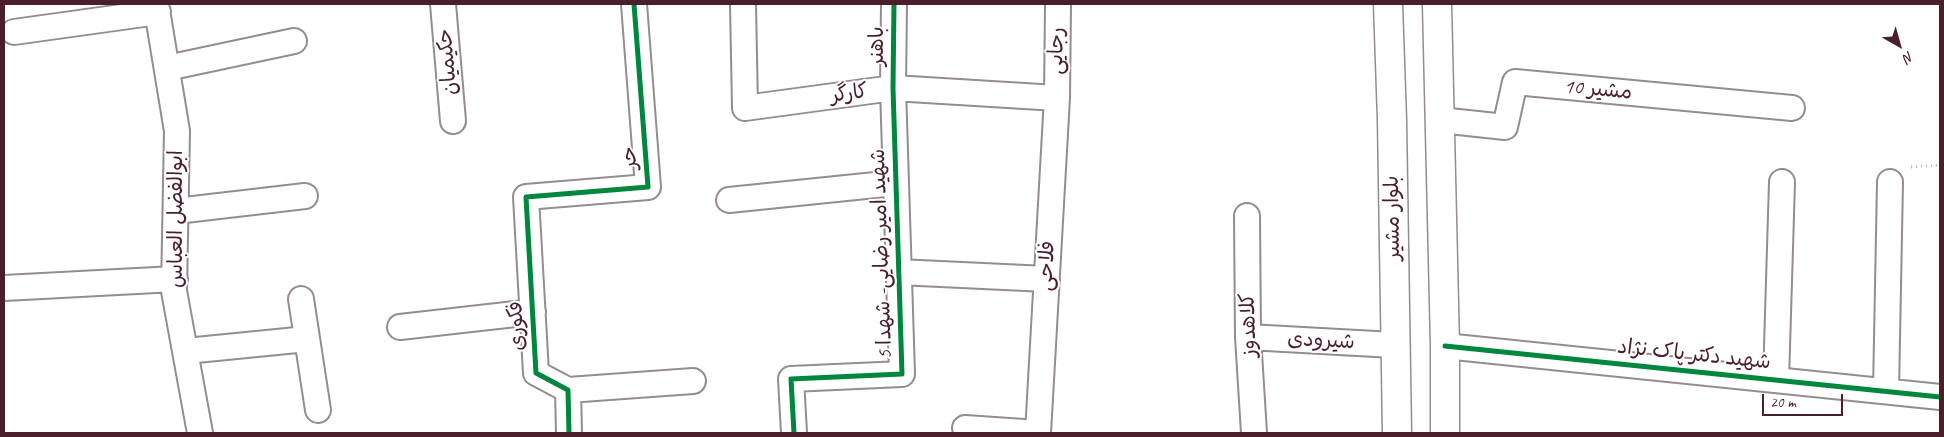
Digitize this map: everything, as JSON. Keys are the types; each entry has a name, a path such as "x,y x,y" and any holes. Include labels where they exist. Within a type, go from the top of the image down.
{"main road":[{"name":"بلوار مشیر","path":"1388,4 1392,120 1396,433"},
{"path":"1437,4 1445,346 1445,433"}],"street":[{"name":"حکیمیان","path":"443,4 453,121"},
{"name":"حر","path":"526,197 648,186 634,4"},
{"name":"کارگر","path":"743,4 745,108 893,88 1057,98"},
{"name":"باهنر","path":"893,88 894,4"},
{"name":"رجایی","path":"1057,98 1058,4"},
{"path":"14,32 157,8"},
{"name":"ابوالفضل العباس","path":"157,8 177,131 174,291 200,433"},
{"path":"167,68 294,41"},
{"name":"مشیر 10","path":"1440,120 1505,127 1515,82 1792,108"},
{"name":"شهید امیر رضایی- شهدا 5","path":"794,433 791,379 902,374 893,88"},
{"name":"فلاحی","path":"1038,433 1057,98"},
{"path":"1776,380 1782,182"},
{"path":"1886,391 1890,182"},
{"path":"729,200 895,183"},
{"path":"176,211 305,196"},
{"name":"فکوری","path":"526,197 536,373 568,390"},
{"name":"کلاهدوز","path":"1247,216 1248,337 1254,433"},
{"path":"898,272 1046,279"},
{"path":"4,288 175,279"},
{"path":"301,299 318,410"},
{"path":"400,327 532,312"},
{"name":"شیرودی","path":"1248,337 1394,345"},
{"path":"186,351 307,339"},
{"name":"شهید دکتر پاک نژاد","path":"1445,346 1940,397"},
{"path":"569,433 568,390 693,381"},
{"path":"965,428 1038,433"}],"cycle path":[{"path":"569,433 568,390 536,373 526,197 648,187 634,4"},
{"path":"794,433 791,379 902,374 893,88 894,4"},
{"path":"1445,346 1940,397"}]}
